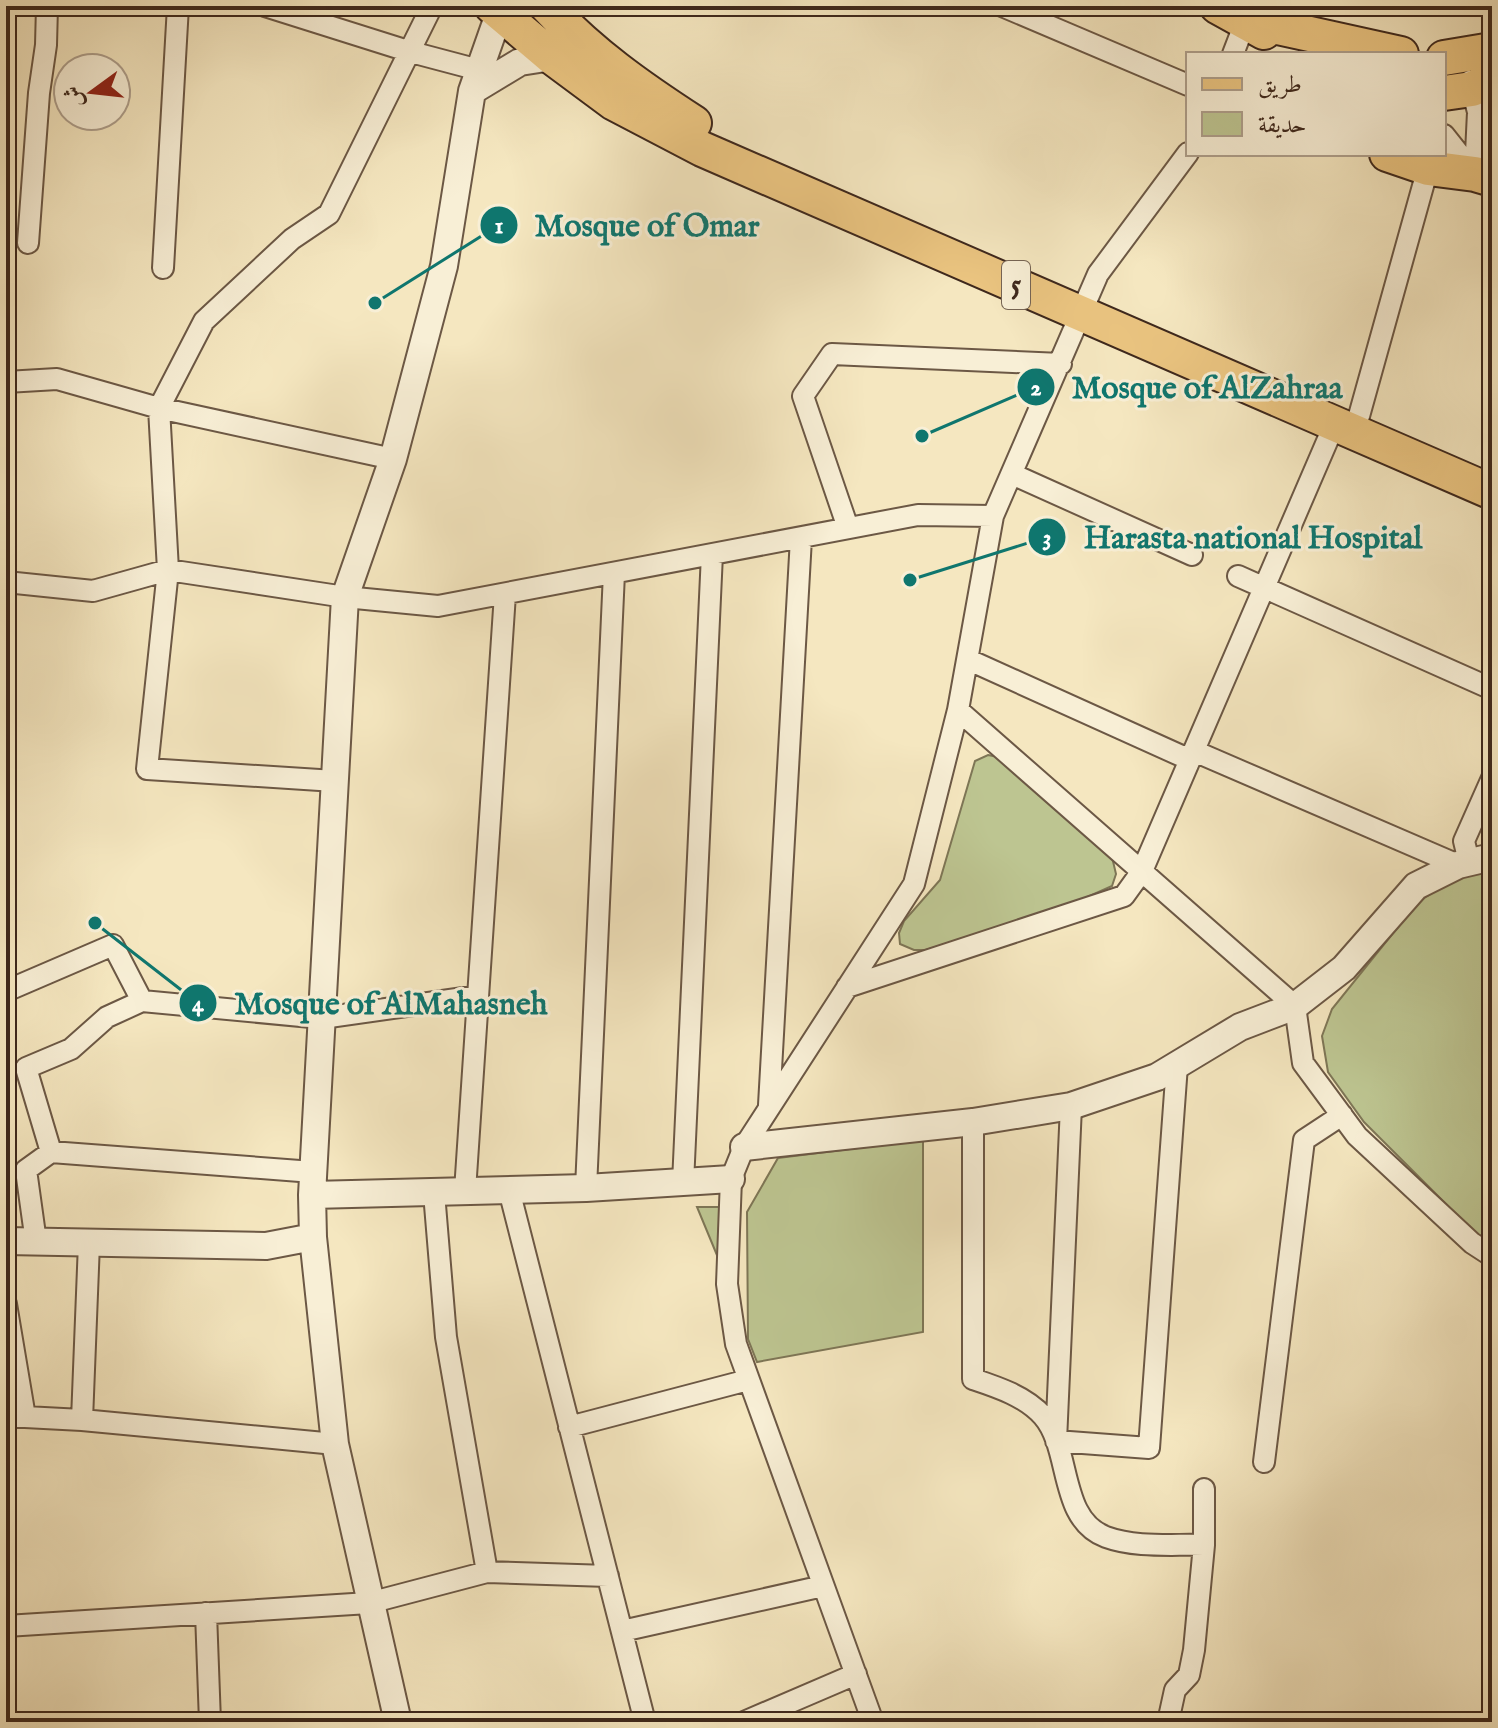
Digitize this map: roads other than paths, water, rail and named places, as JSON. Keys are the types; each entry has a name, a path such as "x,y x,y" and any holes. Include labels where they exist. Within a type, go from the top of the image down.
{"main road":[{"name":"5","path":"547,6 564,47"},
{"name":"5","path":"496,10 630,81 711,134 1085,306 1347,420 1492,492"},
{"path":"1232,13 1284,45 1302,52"},
{"path":"1232,13 1393,52"},
{"path":"1393,156 1428,168 1483,177"},
{"name":"5","path":"1347,420 1492,474"}],"street":[{"path":"28,243 47,6"},
{"path":"163,268 178,6"},
{"path":"265,6 411,52 475,80 564,47"},
{"path":"335,781 147,769 168,570 159,408 204,321 292,239 329,214 432,6"},
{"path":"1002,6 1186,84"},
{"path":"398,1722 335,1444 313,1237 313,1184 345,597 393,459 444,266 475,80 496,10"},
{"path":"1232,13 1233,52"},
{"path":"1466,55 1469,88 1478,112 1483,177"},
{"path":"1446,137 1483,177"},
{"path":"873,1722 736,1344 727,1284 731,1179 744,1147 914,884 969,660 993,516 1098,274 1186,156"},
{"path":"847,987 1124,896 1142,871 1264,587 1347,420 1428,168"},
{"path":"848,528 803,396 832,354 1061,364"},
{"path":"6,382 57,379 159,408 393,459"},
{"path":"1012,474 1192,555"},
{"path":"6,582 93,591 168,570 345,597 438,606 918,515 993,516"},
{"path":"769,1108 801,538"},
{"path":"683,1183 712,554"},
{"path":"586,1188 614,573"},
{"path":"1238,576 1492,689"},
{"path":"465,1191 505,594"},
{"path":"969,660 1186,758 1194,751"},
{"path":"958,710 1295,1006 1303,1063 1357,1136 1472,1243 1492,1256"},
{"path":"1194,751 1473,862"},
{"path":"1473,862 1464,841 1492,778"},
{"path":"744,1147 973,1122 1071,1106 1157,1077 1240,1027 1295,1006 1344,968 1416,886 1473,862"},
{"path":"6,991 113,945 142,1001"},
{"path":"51,1152 26,1068 71,1049 107,1017 142,1001 322,1018 478,996"},
{"path":"1056,1441 1149,1448 1177,1065"},
{"path":"1056,1441 1071,1106"},
{"path":"1264,1462 1304,1140 1342,1115"},
{"path":"973,1122 973,1379 1011,1392 1043,1416 1056,1441 1084,1521 1103,1536 1130,1543 1204,1545"},
{"path":"36,1242 26,1170 51,1152 313,1184 434,1193 731,1179"},
{"path":"509,1190 645,1722"},
{"path":"434,1193 446,1337 487,1572"},
{"path":"6,1241 266,1246 313,1237"},
{"path":"82,1420 89,1243"},
{"path":"6,1304 16,1417 82,1420 335,1444"},
{"path":"569,1427 748,1380"},
{"path":"1168,1722 1175,1690 1189,1675 1194,1650 1204,1545 1204,1489"},
{"path":"6,1626 369,1603 487,1572 608,1576"},
{"path":"622,1631 823,1586"},
{"path":"206,1613 210,1722"},
{"path":"744,1722 856,1674"}],"place":[{"name":"Mosque of Omar","path":"375,303"},
{"name":"Mosque of AlZahraa","path":"922,436"},
{"name":"Harasta national Hospital","path":"910,580"},
{"name":"Mosque of AlMahasneh","path":"95,923"}]}
